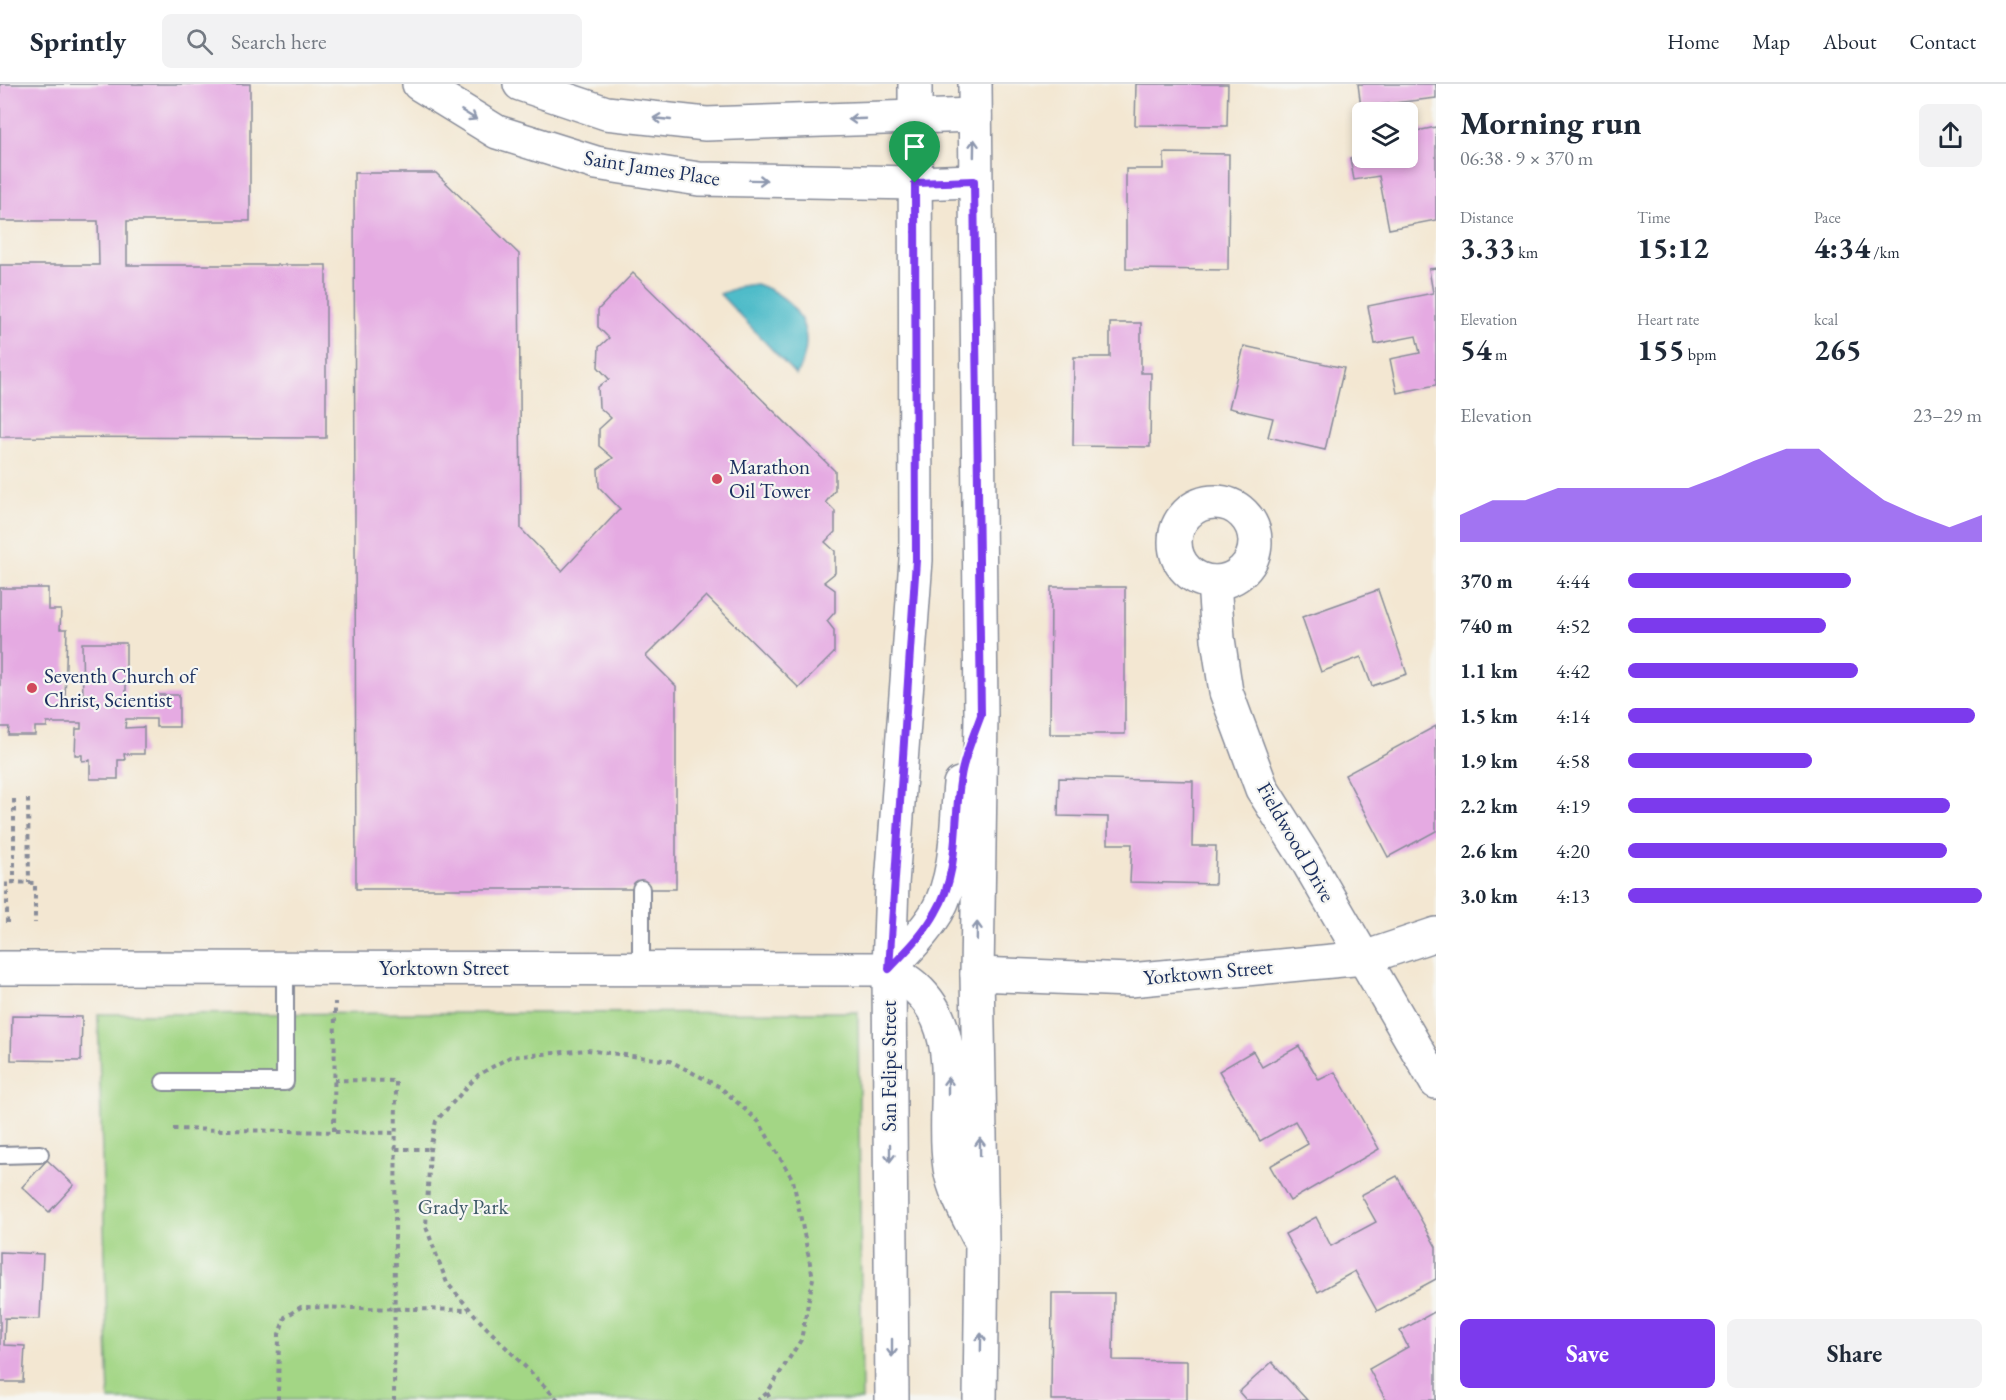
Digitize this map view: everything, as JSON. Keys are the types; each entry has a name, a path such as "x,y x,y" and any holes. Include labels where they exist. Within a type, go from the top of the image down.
{"main road":[{"name":"Saint James Place","path":"419,84 497,132 596,163 699,179 915,183 974,181"},
{"path":"520,84 606,113 706,124 915,116 975,100 981,715 977,974 982,1243 980,1400"},
{"name":"San Felipe Street","path":"892,1400 889,969 916,560 915,84"},
{"name":"Fieldwood Drive","path":"1214,582 1218,639 1226,692 1262,789 1436,1082"},
{"path":"981,715 961,775 954,850 947,885 937,911 914,943 889,969 916,987 932,1007 942,1028 947,1053 950,1167 956,1193 982,1243"},
{"name":"Yorktown Street","path":"977,974 1130,980 1364,958 1436,934"},
{"name":"Yorktown Street","path":"0,968 889,969"}],"lane":[{"path":"641,889 641,968"},
{"path":"164,1082 285,1082 285,968"},
{"path":"0,1155 40,1155"}],"path":[{"path":"28,799 29,883"},
{"path":"14,800 14,882"},
{"path":"7,923 7,882 14,882 35,883 35,923"},
{"path":"334,1131 335,1002"},
{"path":"558,1400 469,1310 447,1283 426,1227 430,1149 436,1122 478,1075 510,1057 587,1050 670,1061 720,1087 759,1122 794,1180 813,1278 801,1340 767,1393 758,1400"},
{"path":"334,1080 396,1081 394,1400"},
{"path":"173,1129 396,1133"},
{"path":"396,1149 430,1149"},
{"path":"278,1400 279,1334 285,1317 301,1308 469,1310"},
{"path":"767,1393 771,1400"}],"green space":[{"name":"Grady Park","path":"858,1012 862,1400 109,1400 98,1014"}],"water":[{"path":"756,284 783,298 801,319 806,345 803,360 796,375 720,294 741,286"}],"building":[{"path":"0,84 250,84 250,221 127,221 127,265 326,265 326,438 0,437 0,265 99,265 98,221 0,221"},
{"path":"1136,84 1228,84 1227,126 1135,125"},
{"path":"1358,84 1436,84 1436,98 1403,102 1360,102"},
{"path":"1436,127 1436,220 1389,229 1379,176 1354,180 1350,158 1352,158 1352,168 1418,168 1418,131"},
{"path":"1164,153 1229,154 1228,270 1126,269 1126,169 1164,169"},
{"path":"354,173 436,173 519,254 521,529 562,571 620,509 599,487 598,469 613,458 599,446 599,429 611,418 599,407 598,387 609,379 598,367 599,347 609,338 598,327 598,310 633,273 835,471 835,490 826,502 835,511 835,532 825,542 835,551 835,573 824,582 835,590 835,612 827,621 834,630 834,653 799,688 706,596 646,656 676,686 676,889 356,889"},
{"path":"1436,268 1436,385 1397,393 1390,359 1420,353 1416,336 1375,344 1368,306 1433,293 1429,269"},
{"path":"1110,323 1141,323 1141,373 1151,373 1150,447 1073,446 1074,357 1110,357"},
{"path":"1244,346 1344,368 1325,450 1268,437 1273,418 1229,408"},
{"path":"1051,587 1125,587 1125,734 1050,734"},
{"name":"Seventh Church of Christ, Scientist","path":"0,588 48,588 48,610 61,610 60,629 67,629 65,701 83,701 82,643 126,643 126,703 155,703 154,695 179,695 179,727 156,727 156,719 126,719 125,728 144,727 144,754 124,754 125,760 118,760 118,779 90,779 90,760 82,761 82,755 75,755 76,729 81,729 81,723 47,723 47,727 35,727 35,735 8,735 9,727 0,727"},
{"path":"1378,590 1407,674 1372,686 1361,657 1321,672 1302,617"},
{"path":"1436,726 1436,831 1388,857 1345,775"},
{"path":"1059,778 1193,781 1192,846 1216,846 1215,884 1130,882 1132,844 1108,844 1108,817 1058,816"},
{"path":"12,1016 82,1017 81,1061 11,1060"},
{"path":"1299,1046 1319,1080 1335,1072 1379,1149 1290,1201 1270,1166 1308,1144 1295,1121 1260,1141 1219,1071 1253,1051 1262,1067"},
{"path":"47,1160 74,1185 49,1212 22,1187"},
{"path":"1397,1176 1436,1247 1436,1279 1377,1311 1355,1271 1318,1292 1285,1234 1316,1217 1331,1246 1376,1222 1361,1195"},
{"path":"0,1252 43,1254 40,1319 5,1318 4,1345 25,1346 23,1382 0,1382"},
{"path":"1052,1293 1114,1293 1113,1360 1187,1361 1187,1400 1051,1400"},
{"path":"1436,1311 1436,1400 1386,1400 1369,1369 1408,1347 1400,1331"},
{"path":"1272,1362 1307,1400 1246,1400 1239,1392"}],"place":[{"name":"Marathon Oil Tower","path":"717,479"},
{"name":"Seventh Church of Christ, Scientist","path":"32,688"}],"route":[{"path":"974,181 981,715 961,775 954,850 947,885 937,911 914,943 889,969 892,884 916,560 915,183 974,181"}]}
